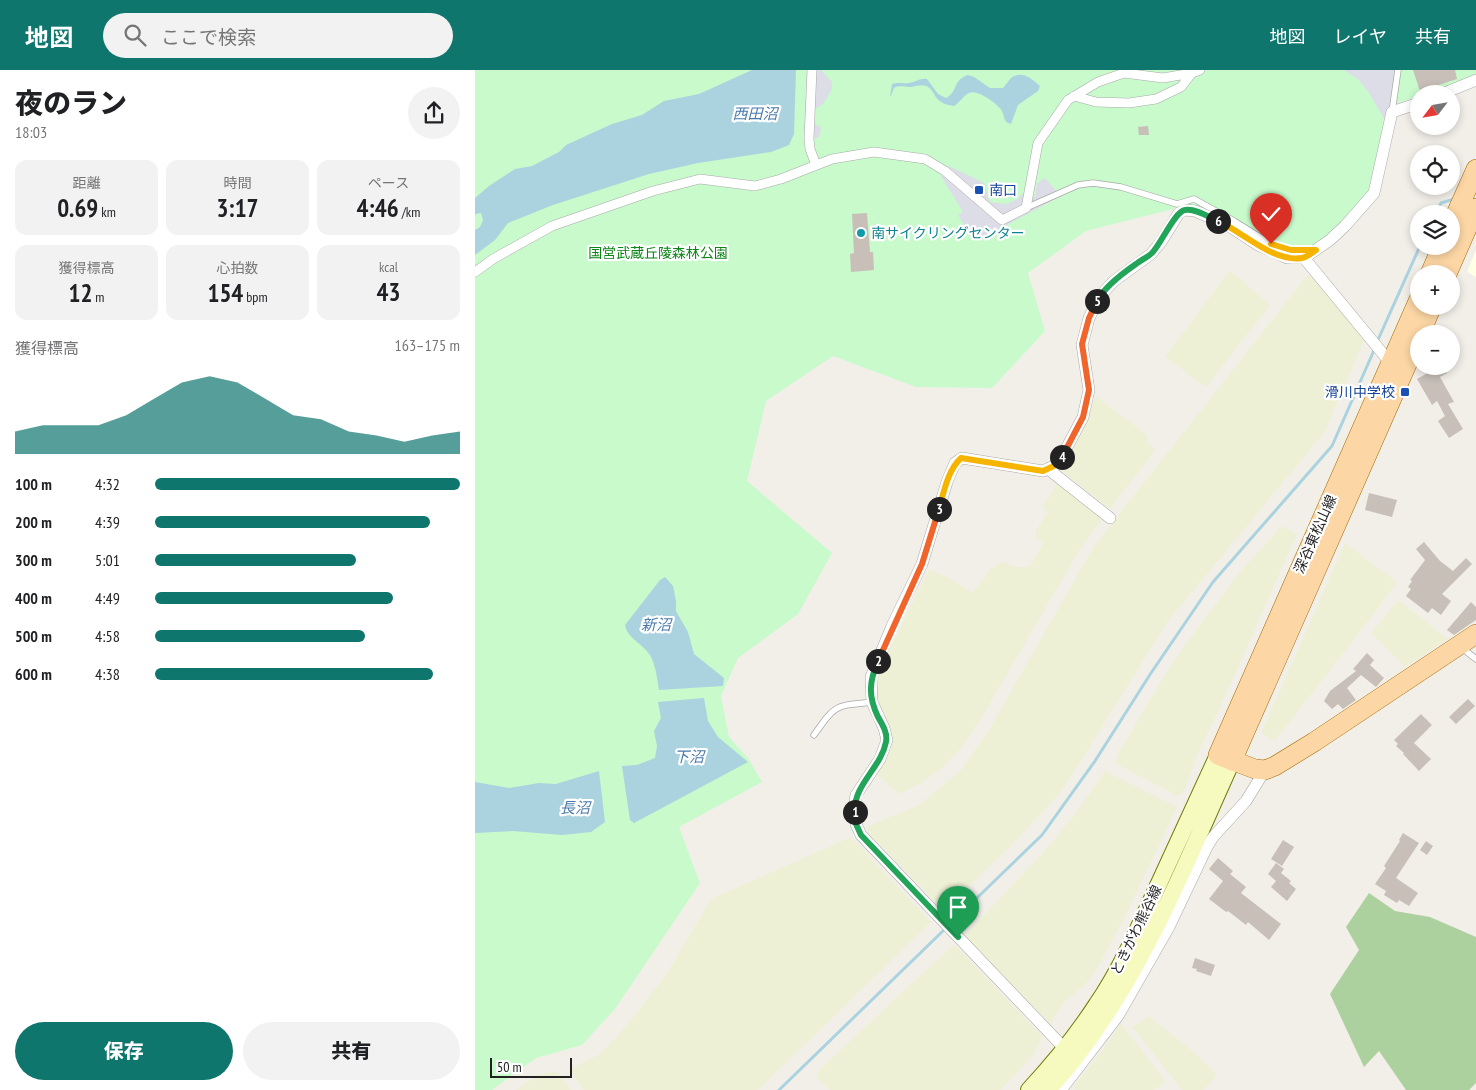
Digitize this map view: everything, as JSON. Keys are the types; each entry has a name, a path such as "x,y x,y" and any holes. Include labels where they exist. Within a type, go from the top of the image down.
{"main road":[{"path":"1449,265 1476,169"},
{"path":"1460,212 1467,201"},
{"name":"深谷東松山線","path":"1225,758 1412,315"},
{"name":"深谷東松山線","path":"1391,363 1410,344"},
{"path":"1225,758 1244,766 1265,770 1275,766 1476,634"},
{"name":"ときがわ熊谷線","path":"1029,1090 1065,1049 1098,1003 1140,926 1225,758"},
{"name":"ときがわ熊谷線","path":"1061,1087 1131,975 1165,906 1225,758"}],"street":[{"path":"813,70 809,150 816,165"},
{"path":"475,272 493,259 553,226 653,191 700,179 755,186 781,180 832,159 874,152 925,159 945,171 1002,220 1026,208 1038,143 1068,100 1098,82 1122,71 1163,78 1196,72"},
{"path":"1074,96 1096,102 1129,103 1156,99 1181,87 1196,72"},
{"path":"1460,87 1476,80"},
{"path":"1065,1049 861,835 856,824 854,808 856,795 880,759 887,740 884,728 871,702 871,677 892,626 922,564 947,482 955,463 961,458 1043,471 1058,464 1083,417 1089,390 1082,344 1089,318 1100,296 1114,281 1151,254 1179,213 1185,210 1195,211 1229,226 1258,245 1287,258 1304,258 1345,226 1374,192 1392,112 1410,106"},
{"path":"1304,258 1391,363"},
{"path":"1048,469 1110,518"},
{"path":"1061,1087 1118,1016 1169,927 1207,847 1213,837 1246,801 1265,770"}],"lane":[{"path":"1392,112 1399,70"},
{"path":"1026,208 1078,185 1093,183 1121,187 1177,204 1194,199 1271,244 1291,250 1316,250"},
{"path":"1459,645 1476,659"},
{"path":"814,735 831,711 841,705 871,702"}],"shaded area":[{"path":"807,70 821,70 832,82 832,89 824,103 814,110 812,119 816,125 820,126 821,131 819,137 812,140 804,134"},
{"path":"1344,70 1396,70 1386,122 1359,80"},
{"path":"949,166 984,183 990,202 1006,204 1018,199 1022,194 1035,197 1037,183 1045,178 1061,196 988,235 973,240 958,215 963,212 941,176"},
{"path":"1476,250 1476,277 1467,272"},
{"path":"1230,270 1270,305 1206,387 1165,357"},
{"path":"1311,275 1365,338 1324,433 1168,621 1062,791 1010,847 943,910 869,834 866,827 919,805 961,770 990,728 1094,546 1306,277"},
{"path":"1096,396 1147,435 1147,442 1155,450 1110,509 1062,471 1083,430"},
{"path":"1057,484 1101,515 1100,522 1081,547 981,719 961,748 942,768 920,784 899,794 877,775 890,751 892,737 876,703 875,686 878,673 929,569 953,580 972,593 990,570 1002,561 1016,567 1029,567 1043,543 1036,538 1036,530 1048,512 1042,507"},
{"path":"1282,526 1297,534 1196,758 1184,792 1178,796 1116,764 1117,756 1180,652 1239,573"},
{"path":"1345,543 1397,582 1275,741 1261,733"},
{"path":"1398,600 1448,639 1405,667 1371,633"},
{"path":"1105,771 1177,807 1125,917 1095,972 1085,985 1064,1002 1050,1024 964,936 1045,851 1078,810"},
{"path":"851,837 931,922 758,1090 584,1090 570,1071 574,1067 600,1054 628,1024 667,973 711,899"},
{"path":"956,946 1042,1036 1033,1056 1000,1090 830,1090 817,1077 819,1070 951,947"},
{"path":"1148,1016 1195,1053 1217,1075 1203,1090 1182,1090 1132,1027"},
{"path":"1121,1023 1166,1082 1154,1090 1076,1090 1073,1087 1102,1051"},
{"path":"557,1071 571,1090 516,1090 537,1075"}],"green space":[{"name":"国営武蔵丘陵森林公園","path":"475,70 1476,70 1476,76 1450,85 1410,85 1410,99 1389,106 1373,188 1351,214 1304,253 1287,254 1182,205 1173,209 1086,231 1028,273 1045,331 992,388 916,387 833,356 766,401 747,481 832,553 798,614 738,658 721,696 729,737 748,758 762,782 679,827 700,883 615,1009 582,1045 536,1058 492,1090 475,1090"},
{"path":"1369,893 1395,911 1430,917 1476,937 1476,1083 1469,1090 1406,1090 1379,1051 1364,1067 1330,994 1359,950 1346,927"}],"water":[{"name":"西田沼","path":"752,70 796,70 794,134 789,145 771,152 698,163 649,174 553,205 508,223 495,240 475,255 475,230 480,227 483,220 481,213 475,216 475,198 489,186 515,169 532,166 559,152 566,145 612,124 642,115 664,101 699,94"},
{"path":"968,75 990,88 1003,88 1011,78 1019,75 1027,76 1040,86 1038,91 1018,105 1011,124 1006,122 1002,111 996,105 987,98 973,92 969,93 954,106 941,102 932,90 924,85 896,87 890,97 892,84 927,79 938,94 946,98 953,92 957,83"},
{"name":"新沼","path":"665,577 673,586 676,611 688,632 694,654 724,678 723,686 659,690 655,668 650,655 626,630 625,625 660,580"},
{"name":"下沼","path":"704,698 708,721 718,737 748,762 634,823 630,820 622,766 637,765 655,758 657,746 654,731 661,718 658,702"},
{"name":"長沼","path":"599,771 605,822 591,832 562,835 513,831 475,833 475,782 509,788 539,783 556,784"}],"building":[{"path":"1413,70 1455,70 1457,79 1438,85 1418,85"},
{"path":"1148,126 1149,135 1139,135 1138,127"},
{"name":"南サイクリングセンター","path":"867,213 870,252 873,252 874,270 851,272 850,254 854,253 852,214"},
{"path":"1424,375 1444,375 1440,377 1454,402 1448,404 1463,429 1449,438 1438,421 1445,416 1437,401 1432,405 1417,379"},
{"path":"1369,493 1397,500 1392,517 1365,510"},
{"path":"1424,542 1440,561 1453,571 1466,558 1472,564 1442,594 1451,601 1441,615 1432,608 1428,613 1406,596 1411,589 1408,587 1412,581 1410,580 1425,560 1416,549"},
{"path":"1471,602 1476,607 1476,620 1454,635 1447,630"},
{"path":"1367,653 1374,660 1370,665 1384,678 1376,687 1361,675 1347,688 1356,700 1343,709 1338,704 1332,709 1324,701 1330,691 1356,671 1353,669"},
{"path":"1468,699 1475,706 1456,724 1449,717"},
{"path":"1421,714 1432,725 1414,743 1431,759 1419,771 1396,746 1398,744 1394,740"},
{"path":"1403,833 1419,843 1396,878 1418,893 1409,906 1399,900 1397,903 1384,895 1386,891 1375,884 1386,868 1384,866"},
{"path":"1283,840 1294,847 1282,866 1271,859"},
{"path":"1426,841 1433,846 1427,855 1420,850"},
{"path":"1218,858 1233,871 1230,874 1246,887 1241,893 1281,924 1269,940 1248,922 1246,925 1209,899 1223,881 1209,869"},
{"path":"1276,863 1284,869 1281,873 1291,881 1289,883 1296,889 1287,901 1271,887 1276,881 1268,874"},
{"path":"1195,958 1215,965 1211,976 1192,968"}],"waterway":[{"path":"1440,205 1454,199"},
{"path":"1377,342 1416,255"},
{"path":"950,924 1042,835 1095,761 1151,673 1213,582 1332,446 1375,348"},
{"path":"779,1090 945,929"}],"place":[{"name":"南口","path":"979,190"},
{"name":"南サイクリングセンター","path":"861,233"},
{"name":"滑川中学校","path":"1405,392"}],"route":[{"path":"958,937 861,835 856,824 854,808 856,795 880,759 887,740 884,728 871,702 871,677 892,626 922,564 947,482 955,463 961,458 1043,471 1058,464 1083,417 1089,390 1082,344 1089,318 1100,296 1114,281 1151,254 1179,213 1185,210 1195,211 1229,226 1258,245 1287,258 1304,258 1316,250 1291,250 1271,244"}]}
